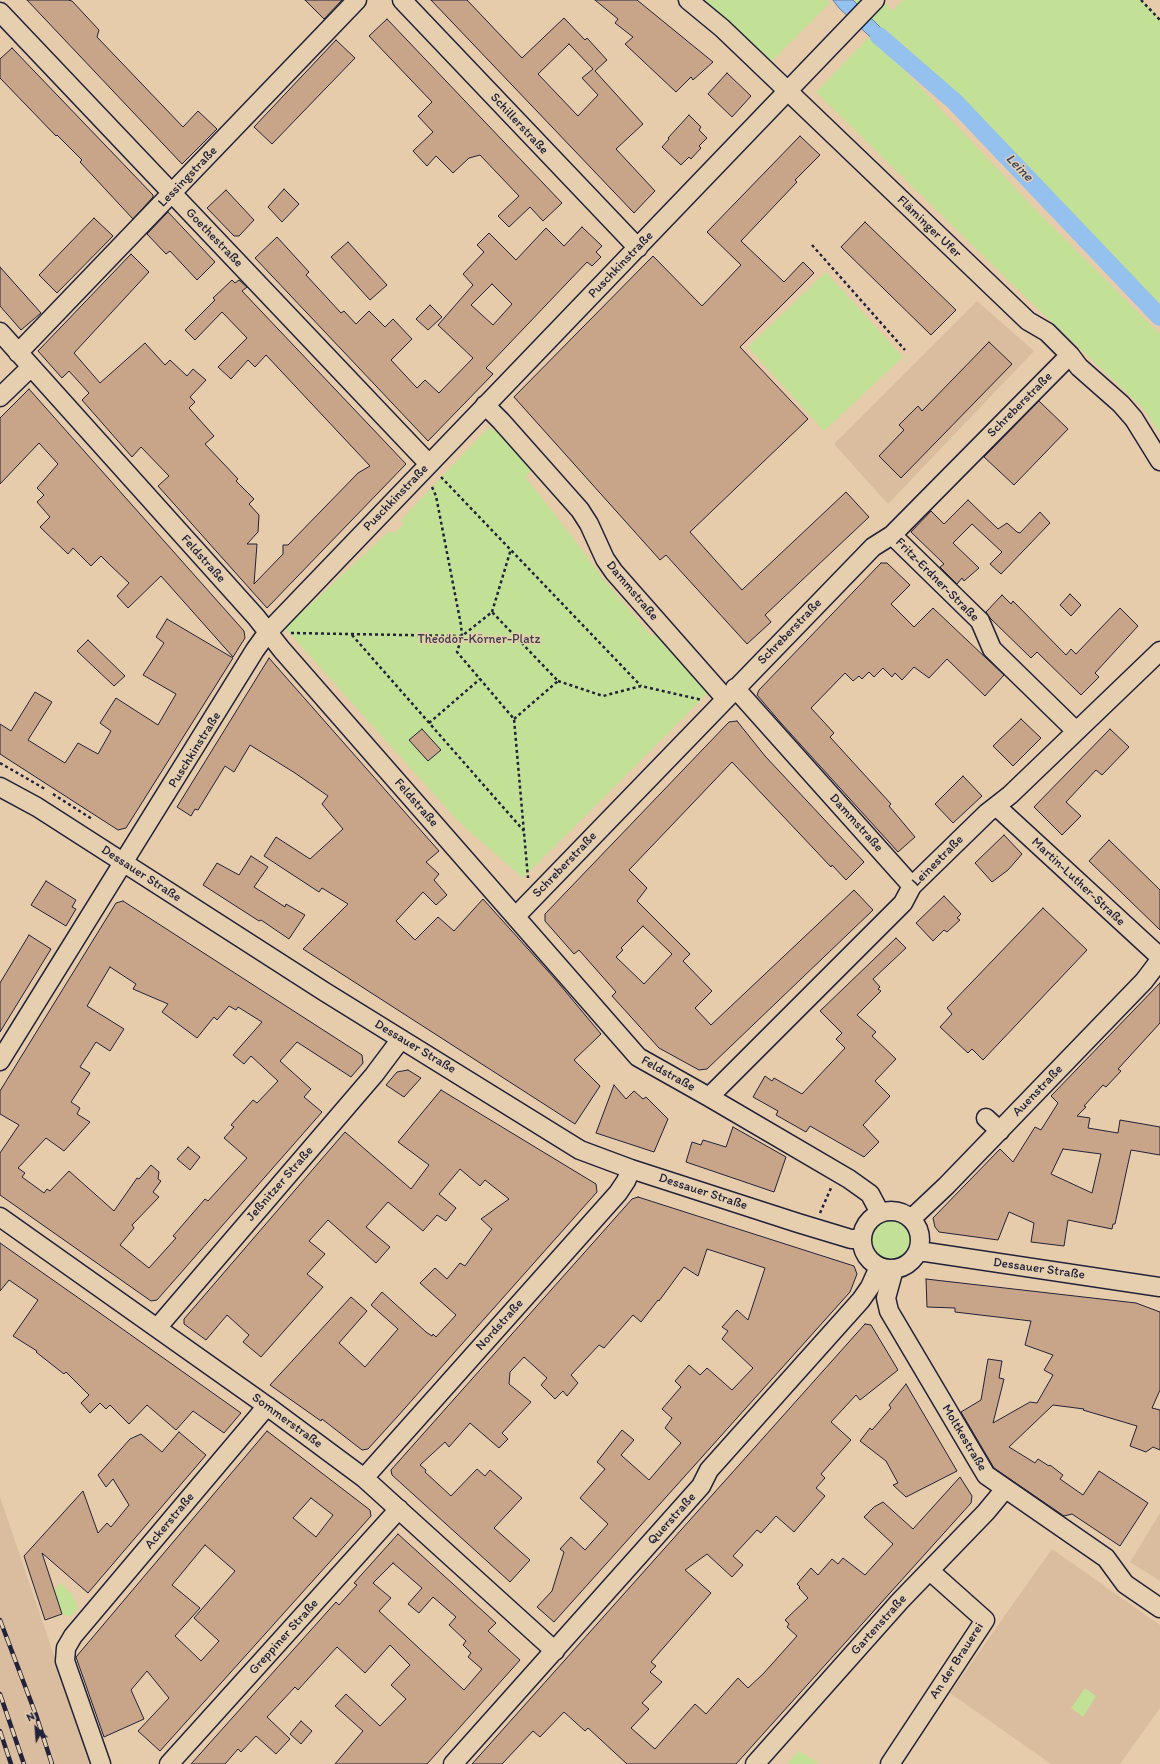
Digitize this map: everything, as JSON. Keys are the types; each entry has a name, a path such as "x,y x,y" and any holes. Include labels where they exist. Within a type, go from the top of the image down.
{"street":[{"name":"Lessingstraße","path":"18,353 357,0"},
{"name":"Schillerstraße","path":"402,0 638,248"},
{"name":"Fläminger Ufer","path":"688,0 722,28 1028,322 1047,332 1070,355 1079,367 1128,412 1160,461"},
{"name":"Puschkinstraße","path":"0,1061 268,632 875,0"},
{"name":"Goethestraße","path":"0,12 172,194 426,468"},
{"name":"Feldstraße","path":"0,332 268,632 282,650 638,1057 838,1171 864,1189 872,1197 880,1213"},
{"name":"Schreberstraße","path":"516,916 725,698 873,547 892,535 1070,355"},
{"path":"0,397 31,367"},
{"name":"Dammstraße","path":"485,406 501,420 580,510 589,524 605,559 614,572 725,698 912,886"},
{"name":"Fritz-Erdner-Straße","path":"892,535 980,621 992,649 1076,731"},
{"name":"Leinestraße","path":"710,1097 903,903 912,886 987,813 1010,795 1160,651"},
{"name":"Dessauer Straße","path":"0,787 37,807 401,1039 580,1150 631,1169 814,1228 851,1239 862,1239"},
{"name":"Martin-Luther-Straße","path":"996,806 1160,959"},
{"name":"Auenstraße","path":"911,1218 923,1209 1144,982 1160,959"},
{"name":"Jeßnitzer Straße","path":"157,1328 374,1075 401,1039"},
{"path":"986,1118 1000,1131"},
{"name":"Nordstraße","path":"364,1478 618,1192 626,1181 631,1169"},
{"path":"896,1211 911,1218 916,1224 921,1237 919,1252 911,1262 906,1266 886,1268 874,1264 866,1256 862,1239 865,1226 874,1216 880,1213 896,1211"},
{"name":"Sommerstraße","path":"0,1217 267,1406 364,1478 555,1651"},
{"name":"Dessauer Straße","path":"919,1252 1160,1287"},
{"name":"Moltkestraße","path":"886,1268 886,1298 889,1311 986,1475 1005,1490 1106,1558 1125,1584 1160,1608"},
{"name":"Querstraße","path":"453,1764 701,1486 709,1470 861,1300 886,1268"},
{"name":"Ackerstraße","path":"101,1764 65,1660 66,1648 73,1636 267,1406"},
{"name":"Gartenstraße","path":"755,1764 900,1601 986,1512 1005,1490"},
{"name":"Greppiner Straße","path":"169,1764 399,1509"},
{"name":"An der Brauerei","path":"890,1764 986,1620 930,1571"}],"path":[{"path":"1141,0 1160,20"},
{"path":"812,245 905,350"},
{"path":"426,468 511,548 642,686"},
{"path":"426,468 436,496 462,636 457,652 514,719 530,902"},
{"path":"268,632 352,635 462,636 492,612 511,548"},
{"path":"492,612 558,681 603,696 642,686 706,701 725,698"},
{"path":"352,635 524,831"},
{"path":"429,722 480,679"},
{"path":"514,719 558,681"},
{"path":"814,1228 838,1171"}],"shaded area":[{"path":"977,301 1034,351 888,504 834,444"},
{"path":"0,1497 91,1764 0,1764"},
{"path":"1160,1513 1160,1581 1130,1562"},
{"path":"1052,1549 1160,1625 1160,1708 1120,1764 1051,1764 950,1693"}],"green space":[{"path":"705,0 827,0 830,3 772,61"},
{"path":"853,0 882,0 893,11 903,0 1142,0 1160,19 1160,317"},
{"path":"871,35 1037,211 1160,334 1160,434 1144,409 1012,284 816,92"},
{"path":"826,272 903,357 824,431 748,347"},
{"name":"Theodor-Körner-Platz","path":"488,428 501,434 532,467 526,478 605,581 651,635 660,636 708,693 523,878 458,821 285,628 385,535 390,531 395,533 404,524 401,520"},
{"path":"894,1220 901,1223 907,1229 910,1240 909,1248 901,1257 894,1260 886,1260 879,1257 871,1248 870,1236 873,1229 882,1221"},
{"path":"61,1583 72,1594 78,1608 71,1617 62,1614 55,1594 55,1589"},
{"path":"1085,1688 1096,1696 1083,1717 1071,1708"},
{"path":"799,1751 820,1764 787,1764"}],"water":[{"path":"833,0 853,0 901,48 892,57 839,8"}],"building":[{"path":"27,0 72,1 99,30 97,37 183,127 198,111 217,129 182,164"},
{"path":"305,0 342,0 324,19"},
{"path":"431,0 467,0 522,58 564,18 585,40 587,38 607,60 595,71 643,124 616,149 655,191 634,213","holes":["569,44 593,69 582,78 598,95 578,116 538,74"]},
{"path":"595,0 637,0 713,62 693,80 691,77 676,92 625,44 633,37 615,23 618,19"},
{"path":"387,19 562,203 543,221 530,207 509,227 498,216 519,196 480,155 469,158 453,173 436,156 427,166 413,151 433,132 418,116 432,102 369,36"},
{"path":"336,40 355,58 272,144 254,127"},
{"path":"12,48 153,195 153,197 133,219 80,162 82,160 57,135 56,136 0,78 0,59"},
{"path":"727,73 751,96 732,117 708,94"},
{"path":"689,115 701,127 699,130 707,138 699,146 701,148 691,159 689,157 681,165 662,147 669,139 668,138"},
{"path":"800,136 820,155 795,180 797,182 741,241 784,282 803,262 814,273 740,347 808,419 690,532 742,590 846,492 869,517 765,615 771,622 747,644 666,555 660,560 514,397 653,256 702,306 741,265 707,232"},
{"path":"284,189 299,204 282,222 268,207"},
{"path":"226,190 254,220 239,236 234,236 207,208"},
{"path":"168,212 215,262 197,280 170,251 166,254 147,234"},
{"path":"94,218 113,236 57,293 39,275"},
{"path":"865,222 956,310 931,335 841,247"},
{"path":"582,227 602,246 596,252 601,257 592,266 587,262 486,368 493,374 428,441 255,258 277,237 309,272 306,275 341,313 344,311 356,324 369,311 385,327 393,319 412,339 391,360 417,388 425,380 439,393 473,358 438,325 473,285 463,274 484,252 477,245 489,233 516,260 546,228 564,246","holes":["492,284 512,304 493,325 471,305"]},
{"path":"348,242 387,285 370,300 331,257"},
{"path":"131,254 149,272 74,353 100,383 145,343 165,365 170,360 187,376 193,369 206,380 190,397 195,402 189,408 214,436 205,444 238,479 236,481 254,499 249,504 259,515 258,532 247,544 257,544 254,584 283,554 283,545 288,545 358,473 370,466 266,355 255,367 248,360 231,379 218,367 247,338 222,312 195,340 185,330 215,300 213,298 232,280 235,283 239,280 247,287 242,291 406,464 267,608 158,486 169,476 141,447 132,457 82,400 89,393 69,371 62,378 38,351"},
{"path":"0,267 41,313 21,330 0,306"},
{"path":"430,305 442,317 428,330 416,319"},
{"path":"989,342 1012,364 901,478 879,456 904,430 899,425 918,406 922,411"},
{"path":"29,389 244,631 245,638 233,657 161,576 128,608 117,596 129,583 101,556 91,566 73,548 68,554 40,527 50,517 37,502 44,495 37,488 58,464 39,443 0,484 0,418"},
{"path":"1039,401 1068,429 1014,485 984,457"},
{"path":"968,500 998,529 1007,523 1020,533 1040,512 1050,523 1001,574 990,564 1002,552 972,524 953,543 979,568 964,581 962,578 957,584 940,567 944,564 911,532 931,511 944,524"},
{"path":"881,563 887,563 910,585 891,604 914,627 933,608 1004,675 985,696 947,659 929,678 914,667 902,680 895,673 892,677 883,668 874,677 869,672 862,679 859,676 853,681 845,673 811,708 834,733 830,737 891,804 889,806 915,837 898,852 757,695 759,690"},
{"path":"1070,594 1081,605 1071,616 1060,605"},
{"path":"1002,595 1011,604 1013,601 1066,655 1071,649 1076,654 1120,608 1138,626 1095,673 1099,677 1081,695 1037,652 1031,658 990,618 986,612"},
{"path":"167,619 233,658 126,828 118,830 0,754 0,724 11,731 35,692 52,702 28,740 65,763 78,743 98,754 111,731 100,723 116,698 158,725 176,694 143,675 164,643 156,637"},
{"path":"88,640 125,676 114,686 77,651"},
{"path":"269,658 439,851 426,862 439,874 434,880 447,895 436,905 423,892 396,921 415,940 438,917 454,931 483,899 555,979 601,1034 574,1060 600,1086 575,1124 303,949 348,904 322,888 319,892 264,856 276,837 310,859 343,829 322,804 328,796 250,745 234,772 225,766 198,810 195,809 191,816 177,807"},
{"path":"1021,719 1041,738 1013,766 993,746"},
{"path":"737,721 765,756 864,862 846,880 832,865 831,867 732,762 629,870 647,888 637,901 690,954 683,961 712,991 695,1008 711,1025 854,890 873,910 707,1069 699,1070 659,1048 612,996 616,992 579,950 574,954 545,921 545,914 729,722","holes":["643,926 672,954 644,984 616,957 623,950 621,948"]},
{"path":"422,729 441,750 428,761 409,740"},
{"path":"1110,729 1129,747 1102,775 1096,770 1066,802 1081,816 1062,835 1034,807"},
{"path":"963,776 982,796 953,823 935,804"},
{"path":"1004,835 1022,854 1008,870 992,882 975,863"},
{"path":"1109,840 1160,890 1160,930 1089,861"},
{"path":"251,856 268,867 254,887 285,907 286,904 305,915 289,939 261,920 259,921 203,885 217,863 239,875"},
{"path":"46,881 76,900 72,907 76,909 66,926 31,905"},
{"path":"944,896 961,914 957,918 960,920 947,932 944,930 933,941 916,923"},
{"path":"123,901 362,1055 363,1063 351,1077 297,1042 280,1061 311,1089 304,1097 322,1112 157,1300 151,1301 0,1195 0,1153 19,1125 0,1114 0,1091 116,903","holes":["110,967 136,984 133,989 168,1004 162,1012 197,1038 214,1017 217,1020 229,1006 236,1010 238,1007 262,1022 233,1055 244,1064 251,1056 278,1081 257,1103 253,1100 231,1125 234,1127 224,1138 247,1158 208,1201 205,1199 173,1236 176,1238 149,1268 120,1245 134,1228 132,1225 159,1197 153,1192 161,1181 158,1179 159,1172 151,1165 139,1179 137,1178 114,1211 69,1171 50,1191 47,1189 44,1193 22,1177 25,1173 18,1168 46,1138 64,1151 90,1122 77,1114 80,1108 71,1102 90,1073 80,1067 96,1042 110,1051 124,1029 87,1006"]},
{"path":"1043,908 1087,950 983,1060 972,1049 968,1053 940,1027 952,1014 947,1008"},
{"path":"29,935 51,949 0,1032 0,983"},
{"path":"896,938 906,948 873,979 880,987 878,989 881,991 857,1015 876,1032 872,1036 896,1059 875,1081 890,1096 863,1125 879,1142 864,1157 810,1126 806,1132 776,1115 778,1111 753,1097 765,1076 772,1081 774,1078 802,1094 845,1048 836,1039 842,1033 820,1011"},
{"path":"1160,983 1160,1023 1118,1069 1121,1071 1106,1087 1103,1085 1077,1116 1090,1118 1088,1128 1118,1133 1120,1120 1160,1127 1160,1155 1131,1150 1115,1224 1113,1224 1112,1229 1068,1220 1064,1246 1031,1242 1034,1223 1009,1212 998,1240 939,1232 935,1227 933,1218 1000,1149 1013,1162 1035,1127 1041,1130 1058,1103 1051,1096","holes":["1063,1149 1101,1154 1092,1193 1051,1174"]},
{"path":"408,1070 421,1078 404,1097 386,1085 397,1072"},
{"path":"614,1085 626,1099 634,1091 643,1099 646,1097 668,1119 654,1152 596,1133"},
{"path":"441,1090 596,1184 597,1192 368,1449 362,1450 322,1419 321,1421 270,1385 351,1297 367,1311 339,1343 365,1367 398,1329 371,1305 382,1292 426,1332 432,1336 433,1334 436,1337 456,1315 420,1283 435,1268 447,1279 460,1263 465,1266 492,1229 481,1219 509,1199 485,1180 480,1186 460,1169 439,1194 456,1208 446,1221 437,1215 423,1231 388,1202 366,1227 390,1247 376,1263 328,1220 309,1241 325,1254 307,1274 323,1287 261,1357 243,1342 249,1335 227,1315 206,1340 184,1324 184,1319 345,1132 411,1189 429,1165 398,1142"},
{"path":"733,1127 786,1157 774,1192 686,1162 692,1142 701,1145 703,1140 726,1147"},
{"path":"188,1147 200,1157 190,1170 177,1159"},
{"path":"638,1197 854,1266 857,1274 850,1292 554,1622 537,1607 552,1591 564,1552 560,1549 571,1537 585,1550 608,1524 580,1498 605,1469 597,1462 622,1430 634,1440 621,1455 649,1480 681,1443 665,1428 672,1418 662,1409 681,1387 675,1381 689,1365 700,1375 707,1368 732,1390 753,1368 722,1339 728,1331 722,1327 737,1310 748,1320 765,1268 707,1249 698,1276 684,1267 659,1301 658,1300 641,1322 633,1315 604,1348 599,1345 571,1375 578,1383 567,1396 563,1391 555,1399 541,1385 547,1378 524,1357 510,1372 509,1384 531,1402 502,1433 508,1439 499,1448 470,1423 449,1447 445,1442 420,1465 426,1470 425,1472 451,1496 477,1469 485,1476 490,1470 522,1498 494,1528 530,1560 510,1582 392,1475 391,1470 632,1199"},
{"path":"0,1243 241,1413 224,1433 193,1411 176,1430 147,1405 129,1424 110,1405 106,1409 100,1403 90,1413 81,1403 89,1395 66,1372 64,1374 36,1352 37,1351 13,1336 38,1300 9,1280 0,1291"},
{"path":"926,1279 1136,1303 1160,1312 1160,1390 1152,1408 1160,1410 1160,1450 1153,1447 1146,1452 1130,1446 1137,1426 1083,1410 1084,1409 1053,1405 1009,1447 1035,1463 1038,1459 1049,1466 1050,1465 1063,1475 1060,1479 1083,1495 1099,1471 1148,1503 1120,1546 1072,1514 1064,1516 994,1468 961,1412 981,1400 988,1359 1002,1361 999,1378 1004,1379 993,1423 1030,1402 1037,1403 1053,1375 1044,1370 1053,1355 1025,1345 1031,1321 955,1312 955,1308 927,1307"},
{"path":"865,1324 871,1325 898,1370 860,1400 856,1395 831,1422 851,1440 821,1474 825,1478 816,1488 825,1496 794,1532 776,1516 761,1533 757,1530 733,1556 743,1565 732,1577 707,1554 685,1570 711,1593 651,1662 656,1666 650,1672 662,1682 642,1703 649,1709 631,1728 655,1749 695,1704 706,1714 738,1678 748,1688 763,1674 797,1636 787,1627 789,1624 785,1620 808,1598 797,1584 811,1568 818,1575 832,1559 838,1564 843,1558 865,1575 893,1544 864,1517 874,1507 883,1502 913,1529 960,1477 972,1496 971,1503 736,1764 627,1764 588,1728 585,1731 564,1712 540,1737 533,1731 502,1764 472,1764"},
{"path":"906,1384 957,1471 906,1497 893,1485 898,1483 886,1461 860,1441 870,1428 872,1430 891,1408 889,1405"},
{"path":"267,1431 370,1510 371,1516 160,1751 138,1731 169,1698 147,1671 131,1690 144,1719 104,1737 76,1657","holes":["311,1498 333,1515 316,1537 293,1518","205,1545 235,1571 194,1618 219,1641 201,1661 175,1636 200,1608 172,1585"]},
{"path":"179,1432 206,1455 88,1593 42,1553 62,1614 45,1620 24,1556 83,1491 98,1533 107,1523 111,1527 129,1505 113,1479 106,1487 98,1475 130,1439 141,1434 162,1452"},
{"path":"398,1534 496,1623 488,1631 520,1660 427,1764 335,1764 363,1731 335,1706 346,1694 380,1726 406,1699 391,1685 410,1665 390,1645 365,1673 337,1647 298,1690 295,1687 267,1717 290,1739 276,1754 256,1736 241,1752 238,1749 225,1764 191,1764 336,1602 339,1605 357,1585 354,1583","holes":["393,1563 422,1588 408,1604 419,1613 433,1597 456,1617 449,1625 466,1641 463,1645 471,1653 468,1657 482,1669 464,1690 379,1611 391,1598 373,1583"]},
{"path":"301,1721 312,1731 301,1744 290,1734"}],"waterway":[{"name":"Leine","path":"879,36 954,101 1160,317"}],"railway":[{"path":"0,1620 36,1715 52,1764"},
{"path":"0,1694 24,1764"},
{"path":"0,1731 11,1764"}]}
